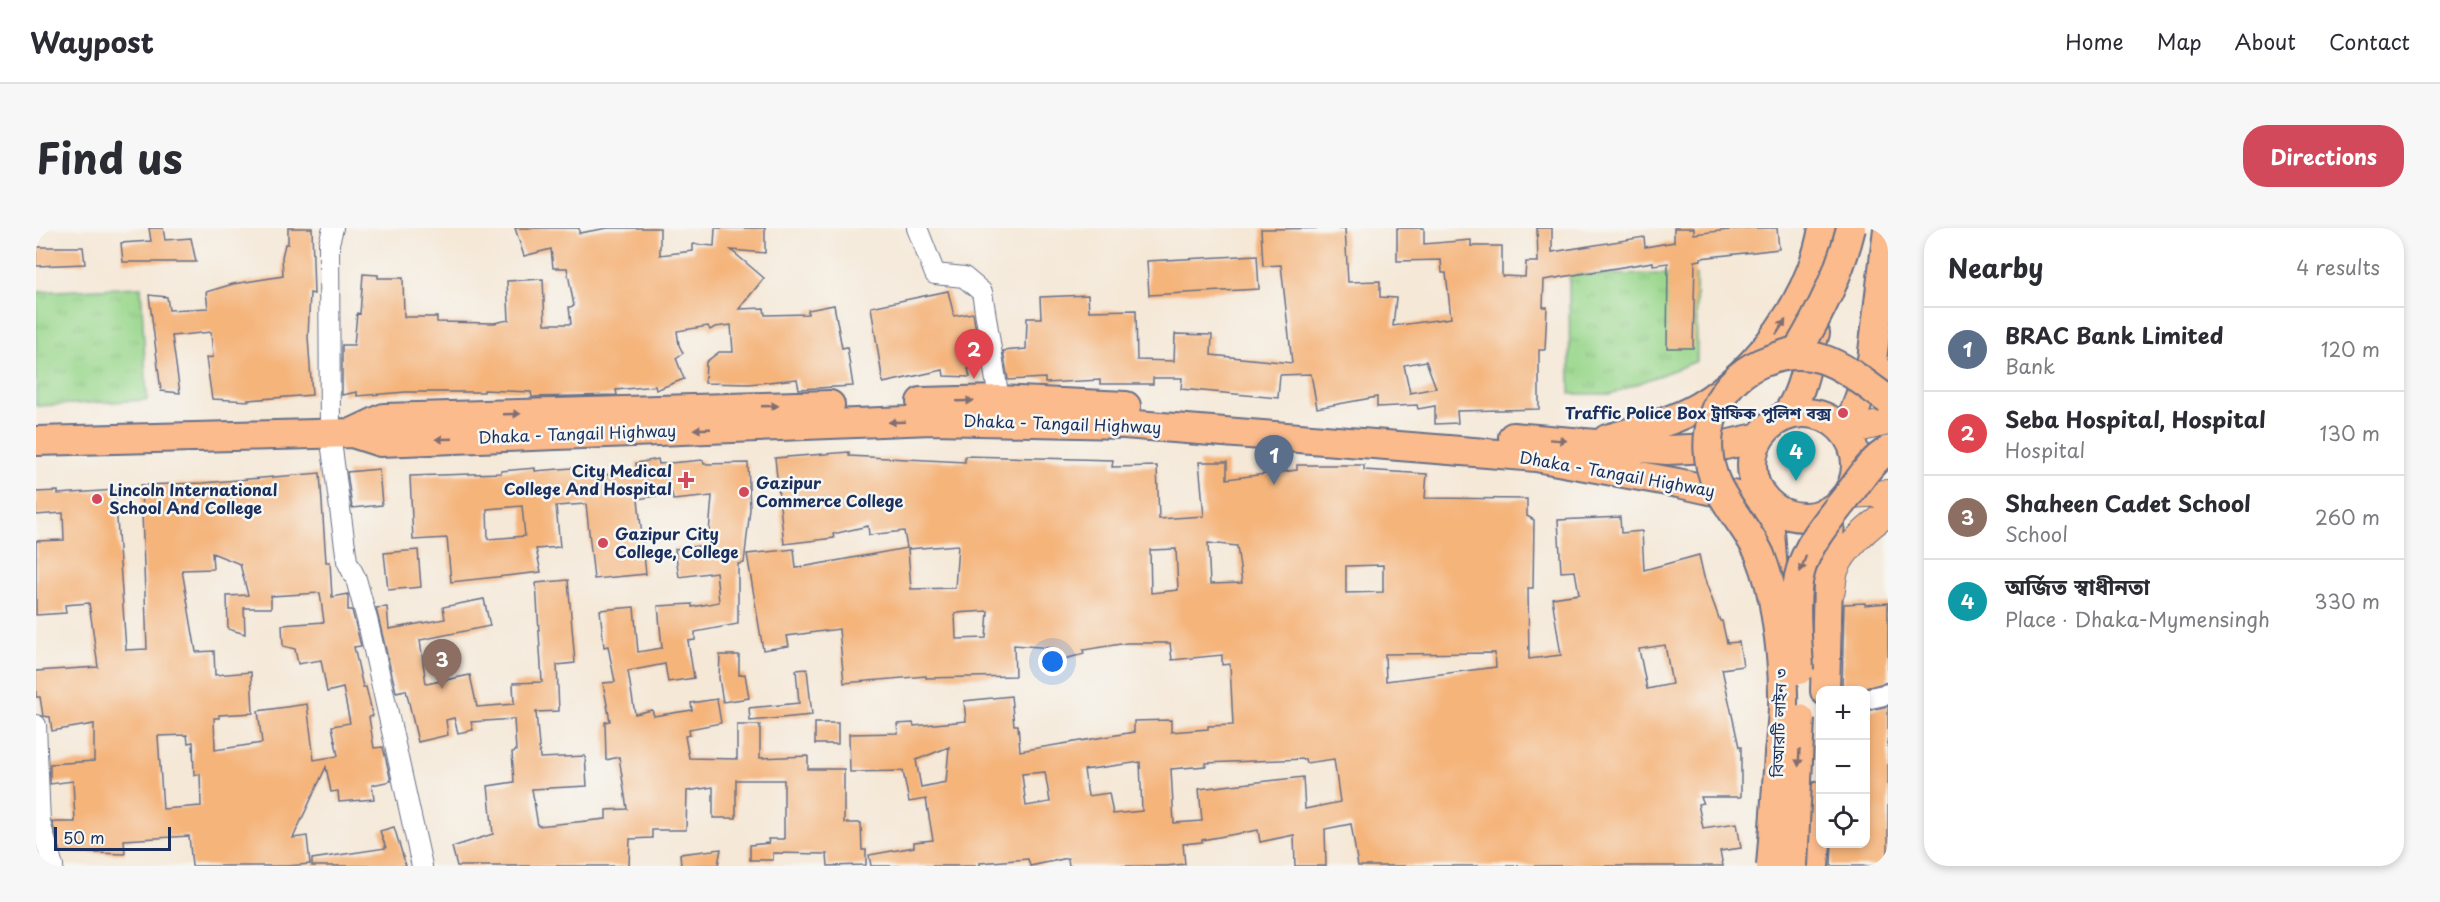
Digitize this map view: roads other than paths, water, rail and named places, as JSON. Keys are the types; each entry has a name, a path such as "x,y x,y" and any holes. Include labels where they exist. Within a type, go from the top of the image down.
{"highway":[{"path":"1594,443 1653,426 1697,407 1735,380 1783,326 1806,280 1821,240 1823,228"},
{"path":"1784,417 1790,411 1799,389 1817,324 1834,228"},
{"path":"1772,358 1797,350 1803,341 1833,285 1851,228"},
{"path":"1844,432 1880,370 1888,229"},
{"name":"বিআরটি লাইন ৩","path":"1771,866 1783,695 1776,612 1768,577 1759,553 1717,484 1708,437 1714,411 1738,375 1772,358 1804,354 1832,362 1858,376 1888,400"},
{"name":"Dhaka - Tangail Highway","path":"341,433 384,418 999,400 1105,404 1666,450 1712,447 1760,437"},
{"path":"1826,686 1827,626 1839,503 1855,479 1856,463 1853,447 1844,432 1832,421 1817,415 1800,413 1775,422 1760,437 1754,450 1752,464 1759,492 1768,503 1782,512 1798,517 1814,516 1839,503"},
{"name":"Dhaka - Tangail Highway","path":"36,441 341,433 380,442 932,420 1124,424 1536,457 1678,483 1768,503"},
{"name":"বিআরটি লাইন ৩","path":"1792,866 1800,726 1797,600 1800,571 1806,555 1827,522 1871,466 1888,451"},
{"path":"1757,866 1773,716 1777,651 1768,503"},
{"path":"1814,866 1816,846"}],"main road":[{"path":"1844,432 1888,422"},
{"path":"1839,503 1888,493"},
{"path":"1827,626 1836,569 1864,531 1888,514"}],"street":[{"path":"333,228 329,243 347,561 356,579 368,623 422,866"},
{"path":"917,228 935,274 964,277 982,292 999,400"},
{"path":"1870,698 1888,694"},
{"path":"36,725 40,823 53,866"}],"place":[{"name":"Seba Hospital, Hospital","path":"974,379"},
{"name":"Traffic Police Box ট্রাফিক পুলিশ বক্স","path":"1843,413"},
{"name":"City Medical College And Hospital","path":"686,480"},
{"name":"অর্জিত স্বাধীনতা","path":"1796,481"},
{"name":"BRAC Bank Limited","path":"1274,485"},
{"name":"Gazipur Commerce College","path":"744,492"},
{"name":"Lincoln International School And College","path":"97,499"},
{"name":"Gazipur City College, College","path":"603,543"},
{"name":"Shaheen Cadet School","path":"442,689"}]}
